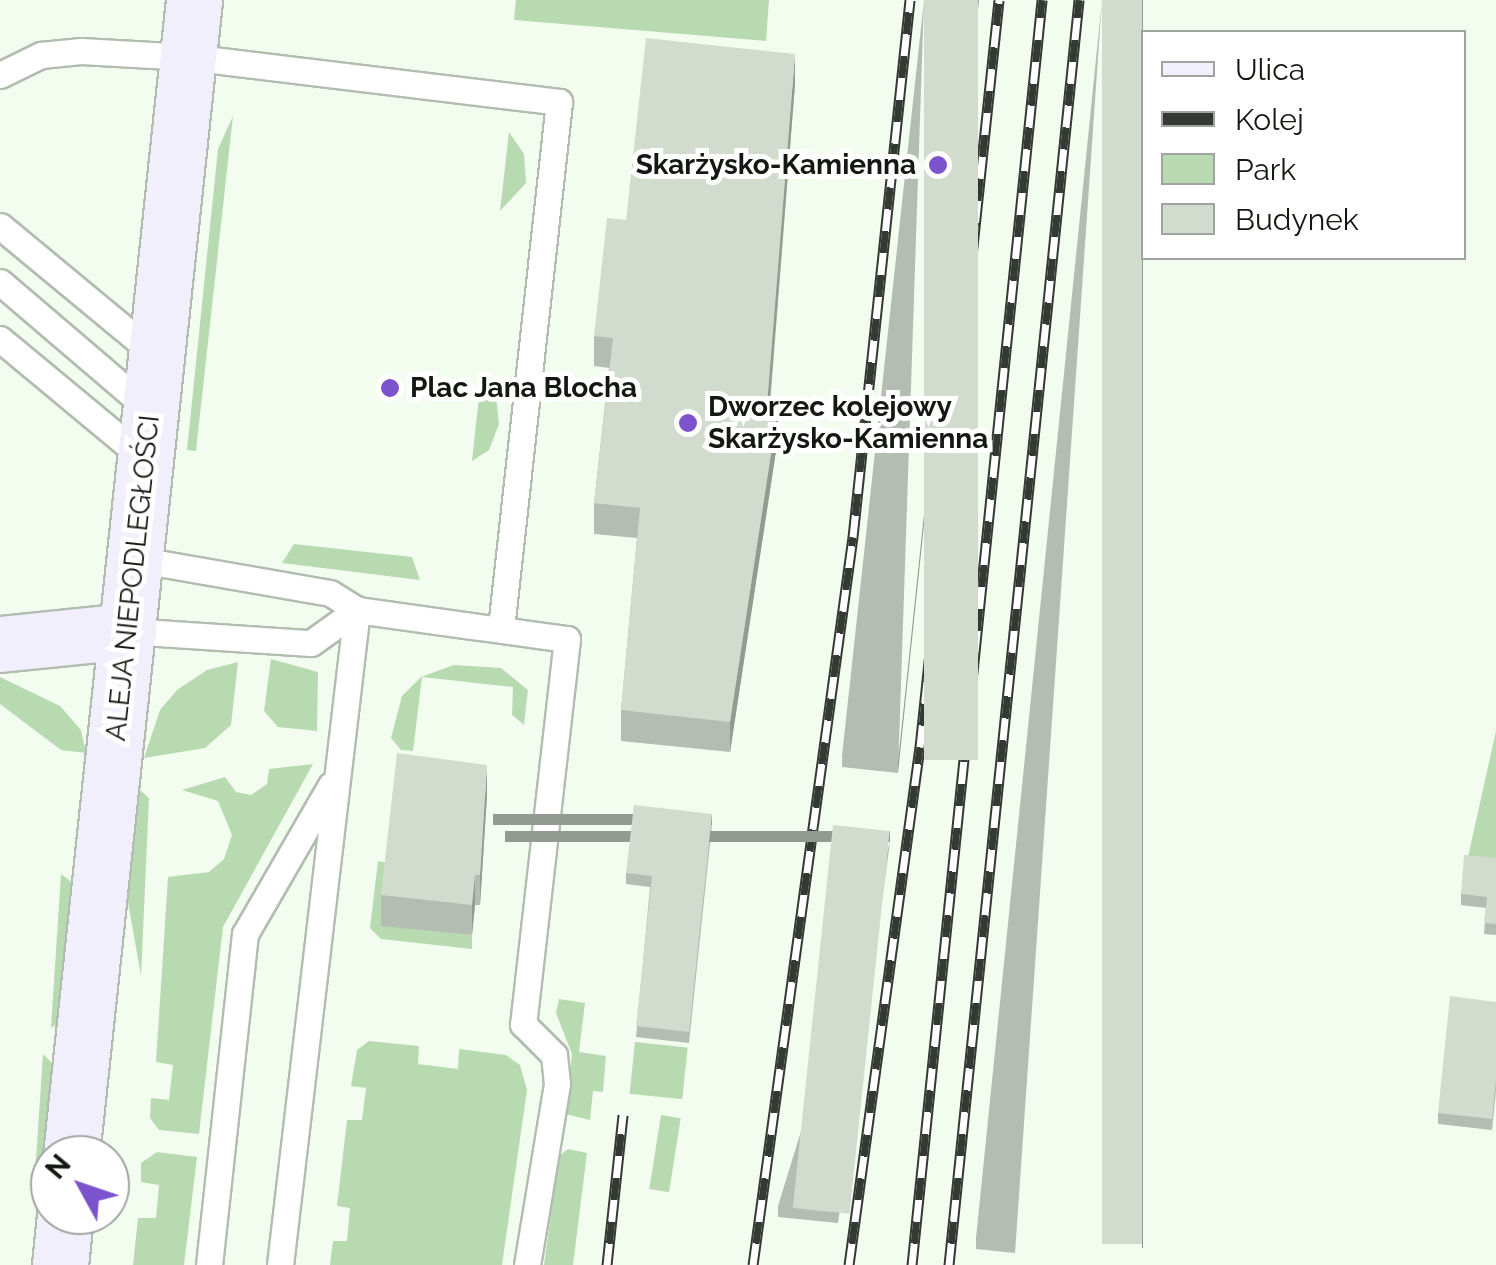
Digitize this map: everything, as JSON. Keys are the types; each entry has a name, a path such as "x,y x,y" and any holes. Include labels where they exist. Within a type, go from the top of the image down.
{"street":[{"name":"ALEJA NIEPODLEGŁOŚCI","path":"74,1135 194,0"},
{"path":"0,644 128,631"},
{"path":"60,1265 63,1235"}],"lane":[{"path":"0,75 41,55 81,51 188,57 560,102 534,362 501,628"},
{"path":"0,226 156,356"},
{"path":"0,282 148,435"},
{"path":"0,340 148,435"},
{"path":"136,559 330,593 357,610 567,640 523,1024 554,1056 557,1084 527,1265"},
{"path":"128,631 311,643 357,610"},
{"path":"280,1265 357,610"},
{"path":"209,1265 245,934 338,774"}],"green space":[{"path":"516,0 769,0 766,41 514,20"},
{"path":"233,116 196,451 187,450 218,149"},
{"path":"509,132 524,154 526,183 500,211"},
{"path":"481,379 496,396 499,424 489,450 472,461"},
{"path":"294,544 412,557 420,580 282,563"},
{"path":"271,659 318,672 317,731 278,727 264,711"},
{"path":"238,662 231,725 205,748 144,758 160,710 177,690 207,670"},
{"path":"454,665 501,668 528,690 524,725 512,715 513,687 422,677 413,751 401,750 391,738 402,696 421,677"},
{"path":"0,677 60,706 81,730 86,753 61,750 0,704"},
{"path":"1496,731 1496,869 1466,866"},
{"path":"313,764 223,927 199,1134 159,1130 150,1118 151,1098 169,1100 173,1065 156,1062 168,877 209,872 224,859 232,835 218,801 182,790 225,777 236,792 251,795 267,784 269,769"},
{"path":"140,790 149,798 141,976 128,902"},
{"path":"378,861 387,863 381,925 472,935 472,949 381,939 370,928"},
{"path":"61,874 74,884 59,1022 51,1028"},
{"path":"559,999 585,1003 579,1052 606,1056 603,1092 593,1091 590,1120 565,1114 572,1054 556,1013"},
{"path":"369,1041 419,1046 418,1064 458,1069 459,1049 506,1055 520,1065 527,1090 502,1265 330,1265 333,1241 347,1241 350,1208 337,1206 347,1120 362,1120 366,1088 351,1086 357,1050"},
{"path":"635,1042 688,1048 682,1099 630,1094"},
{"path":"43,1054 56,1067 48,1135 38,1135"},
{"path":"661,1115 681,1118 669,1192 649,1189"},
{"path":"568,1149 587,1153 573,1265 544,1265 559,1156"},
{"path":"157,1152 197,1157 184,1265 133,1265 138,1218 156,1218 159,1185 141,1182 141,1163"}],"building":[{"path":"924,0 978,0 978,760 924,760"},
{"path":"1102,0 1142,0 1142,1244 1102,1244"},
{"name":"Dworzec kolejowy Skarżysko-Kamienna","path":"646,38 795,54 767,405 778,408 730,722 621,710 640,508 594,503 613,338 594,336 607,218 626,220"},
{"path":"397,753 487,765 480,875 475,875 472,905 381,895"},
{"path":"634,805 712,814 689,1032 636,1026 652,876 626,873"},
{"path":"833,825 890,831 849,1214 793,1208"},
{"path":"1464,855 1496,858 1496,924 1484,923 1487,897 1461,894"},
{"path":"1450,996 1496,1002 1492,1119 1438,1113"}],"railway":[{"path":"753,1265 853,537 910,0"},
{"path":"849,1265 920,747 999,0"},
{"path":"912,1265 1042,0"},
{"path":"949,1265 1079,0"},
{"path":"607,1265 623,1115"}],"place":[{"name":"Skarżysko-Kamienna","path":"938,165"},
{"name":"Plac Jana Blocha","path":"390,388"},
{"name":"Dworzec kolejowy Skarżysko-Kamienna","path":"688,423"}]}
